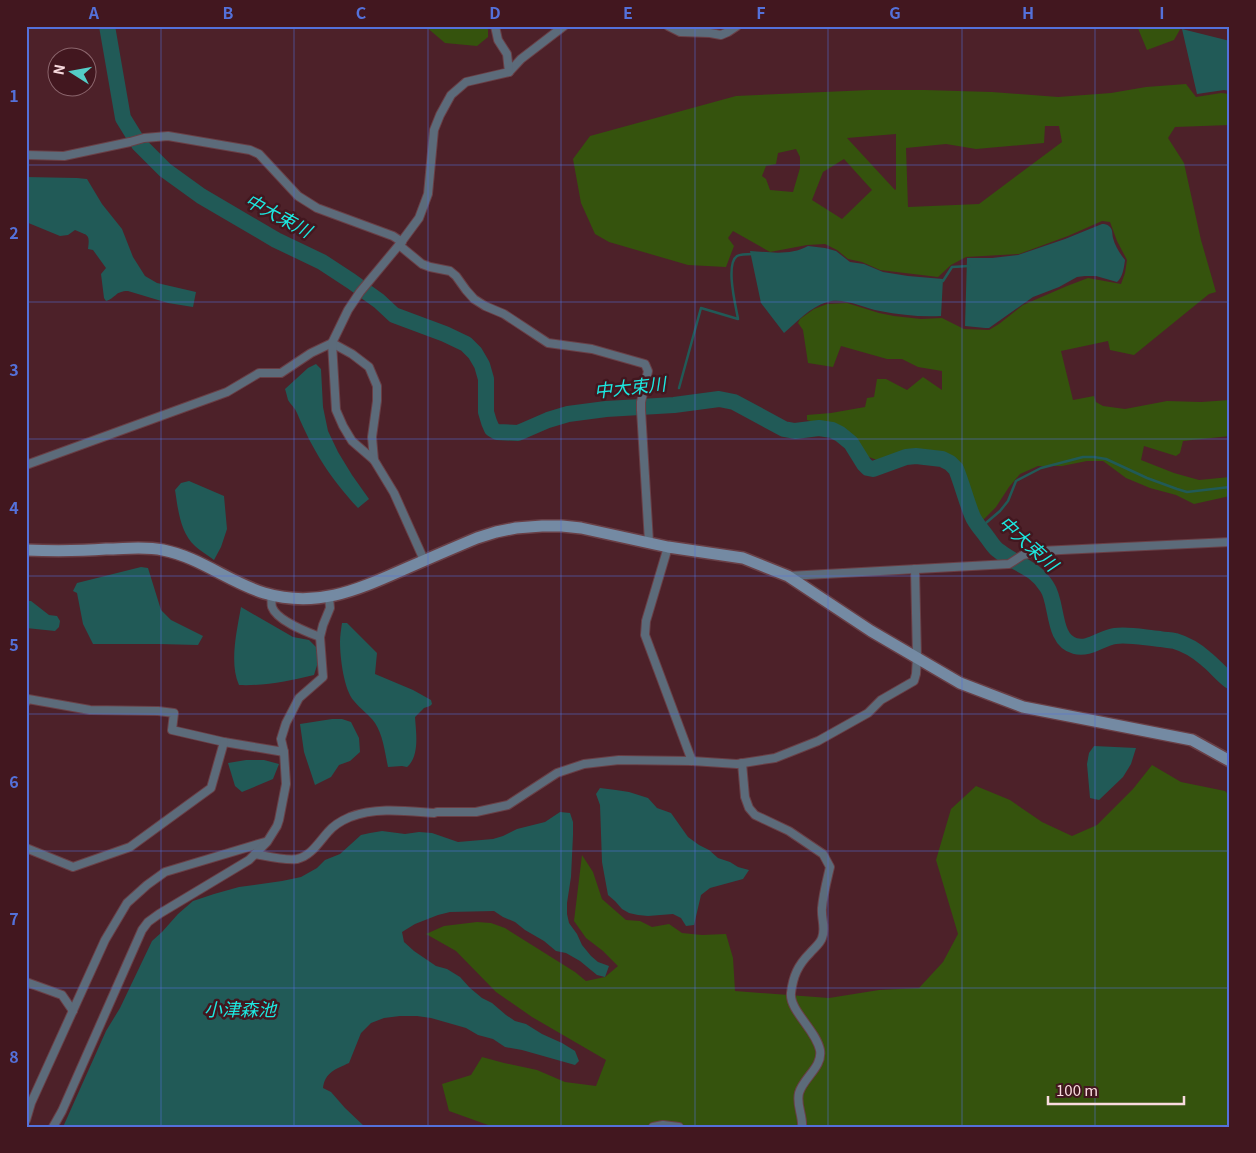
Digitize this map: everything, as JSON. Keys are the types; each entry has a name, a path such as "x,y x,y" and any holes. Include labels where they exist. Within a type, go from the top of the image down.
{"street":[{"path":"495,26 498,40 507,54 508,72"},
{"path":"424,560 394,493 374,460 352,441 336,410 332,344 348,310 360,292 419,218 428,194 434,130 451,95 466,82 508,72 521,59 564,26"},
{"path":"668,26 680,32 710,32 721,35 737,26"},
{"path":"26,155 64,156 144,138 168,136 250,150 260,154 298,196 317,208 393,236 422,264 430,268 450,271 474,299 504,314 548,343 592,349 645,364 648,371 641,406 649,542"},
{"path":"26,465 227,392 258,373 281,373 311,353 332,344 352,354 369,367 377,386 372,437 374,460"},
{"path":"26,550 59,552 134,547 163,550 178,554 247,587 272,595 306,599 329,597 355,590 477,538 496,532 542,526 581,528 668,547 743,558 788,576 871,631 960,683 1023,708 1192,740 1228,757"},
{"path":"788,576 1009,564 1023,555 1040,551 1230,542"},
{"path":"668,547 646,621 646,635 692,761"},
{"path":"255,854 294,859 306,856 329,830 348,818 365,812 476,812 508,806 558,774 584,764 619,760 737,764 775,758 818,741 868,713 881,700 914,681 917,657 915,569"},
{"path":"272,595 272,608 279,616 291,624 320,637"},
{"path":"53,1127 62,1111 142,930 148,922 167,909 249,860 267,842 277,826 286,784 284,752 281,739 286,723 299,698 324,677 320,637 330,608 329,597"},
{"path":"26,702 28,699 90,710 174,713 172,730 224,742 284,752"},
{"path":"26,848 73,867 130,847 211,788 224,742"},
{"path":"742,763 745,797 755,815 789,832 823,854 830,867 822,909 824,927 822,940 802,962 794,975 790,996 792,1004 817,1040 820,1051 818,1063 800,1091 797,1103 802,1127"},
{"path":"26,1120 31,1103 105,940 127,903 147,884 165,872 267,842"},
{"path":"26,982 62,995 73,1011"},
{"path":"653,1127 663,1125 680,1127"}],"green space":[{"path":"425,26 488,26 488,37 477,46 445,43"},
{"path":"1137,26 1182,26 1174,40 1147,50"},
{"path":"1186,84 1196,97 1221,93 1230,94 1230,125 1175,127 1168,138 1184,163 1201,240 1216,292 1209,294 1134,355 1110,350 1108,341 1061,351 1073,400 1094,396 1096,402 1103,406 1125,409 1167,401 1201,402 1230,400 1230,436 1183,441 1180,453 1176,456 1144,446 1141,460 1174,473 1199,480 1230,477 1230,496 1194,504 1176,495 1150,488 1126,478 1103,461 1087,461 1062,466 1038,466 1020,474 996,507 980,523 968,489 959,469 952,460 940,455 914,452 882,462 869,457 847,437 829,426 807,420 807,415 865,407 867,398 874,397 877,379 886,379 907,390 923,377 942,390 942,371 918,367 902,359 887,359 841,346 833,367 808,363 803,330 798,323 800,319 814,309 827,304 847,303 894,316 921,319 942,318 964,329 989,330 1023,305 1088,278 1121,284 1127,260 1110,222 1102,221 1019,254 966,257 951,265 938,277 880,270 862,262 848,259 837,250 825,244 807,245 770,252 733,231 728,238 734,246 726,267 688,265 609,242 595,234 581,203 573,159 590,136 736,96 869,90 925,90 992,92 1058,97 1111,93 1146,87","holes":["1045,126 1059,126 1062,142 979,204 908,207 906,148 946,144 976,149 1044,143","896,134 895,190 847,138","796,149 800,157 800,168 793,192 770,190 766,179 762,176 766,166 776,164 778,153","844,159 872,190 842,219 812,200 823,172"]},
{"path":"1152,765 1181,782 1225,791 1230,796 1230,1127 489,1127 449,1111 442,1084 471,1075 482,1057 537,1070 565,1082 596,1086 606,1060 532,1017 496,992 456,951 426,934 444,926 477,922 491,923 505,928 575,972 586,981 605,977 618,966 586,938 574,921 582,855 593,872 602,899 626,920 640,921 652,927 669,924 682,933 702,935 726,934 733,958 735,991 829,998 879,990 919,988 943,962 958,934 936,860 951,809 976,786 1010,800 1042,822 1072,836 1097,825 1133,789"}],"water":[{"path":"1182,29 1230,41 1230,91 1224,90 1197,94"},
{"path":"26,177 87,179 102,204 122,229 133,257 145,276 157,283 196,292 193,307 168,303 128,291 120,292 106,301 101,274 106,268 93,250 88,249 89,240 85,234 75,230 68,235 60,236 26,222"},
{"path":"1102,224 1111,228 1115,244 1125,260 1122,275 1117,282 1096,276 1077,277 1059,287 1033,297 989,328 965,326 967,258 1018,255"},
{"path":"808,246 836,251 850,262 864,264 883,272 943,279 941,316 895,314 847,302 833,301 827,302 804,315 784,333 761,303 750,251 787,252"},
{"path":"316,364 321,369 323,407 328,431 338,452 369,499 358,508 323,464 309,440 296,411 288,400 285,389 308,368"},
{"path":"189,481 224,496 227,529 214,560 197,548 190,540 180,520 175,490 181,483"},
{"path":"141,567 148,568 161,610 171,620 203,636 198,645 93,644 83,624 77,593 73,591 77,583"},
{"path":"26,601 31,601 49,615 57,616 60,621 59,627 55,631 26,628"},
{"path":"241,607 293,637 309,640 317,648 319,659 314,675 277,683 239,685 234,657"},
{"path":"342,623 347,623 377,653 375,674 431,700 432,704 424,708 415,717 416,750 414,757 407,767 388,767 378,728 351,696 343,673 340,640"},
{"path":"342,719 351,722 359,738 360,752 350,761 339,765 331,777 315,785 304,752 300,724"},
{"path":"1094,746 1136,748 1131,764 1123,777 1099,800 1090,798 1087,764 1089,753"},
{"path":"264,760 279,764 273,779 242,792 235,786 228,763"},
{"path":"600,788 629,792 648,798 657,808 671,813 688,837 699,845 709,850 718,858 749,870 743,879 710,888 701,895 694,925 686,926 681,918 673,914 648,916 629,913 622,909 608,895 602,862 600,805 596,794"},
{"name":"小津森池","path":"560,812 570,813 573,822 571,877 567,903 569,923 591,956 598,962 609,966 605,977 597,975 580,961 566,953 556,951 515,922 494,911 450,912 415,924 402,932 404,942 414,951 436,966 447,969 460,977 482,998 492,1003 506,1015 575,1051 579,1061 575,1065 505,1047 493,1039 478,1035 466,1028 431,1018 400,1016 384,1018 371,1023 361,1033 349,1063 332,1072 324,1083 323,1088 331,1092 365,1127 63,1127 106,1031 120,1008 152,941 193,901 239,887 301,877 317,868 325,860 340,854 361,835 382,831 405,834 419,832 432,833 458,842 493,839 517,829 545,822"}],"waterway":[{"name":"中大束川","path":"107,26 123,118 139,144 165,170 201,196 276,240 322,262 379,301 394,315 466,344 475,353 482,365 486,379 486,412 492,429 497,432 518,433 568,414 606,409 674,405 719,399 734,402 784,429 795,431 819,428 832,430 851,443 868,468 873,469 906,457 916,456 942,459 956,469 973,518 994,547 1005,556 1036,574 1047,587 1053,602 1059,629 1062,636 1068,642 1080,647 1110,637 1120,636 1138,636 1175,641 1198,653 1230,681"},
{"path":"679,388 701,308 738,319 732,286 732,268 737,256 753,254"},
{"path":"943,281 952,267 969,266"},
{"name":"中大束川","path":"674,405 675,401"},
{"path":"980,528 1000,511 1008,501 1016,481 1041,468 1083,457 1106,459 1147,478 1187,492 1230,487"}]}
